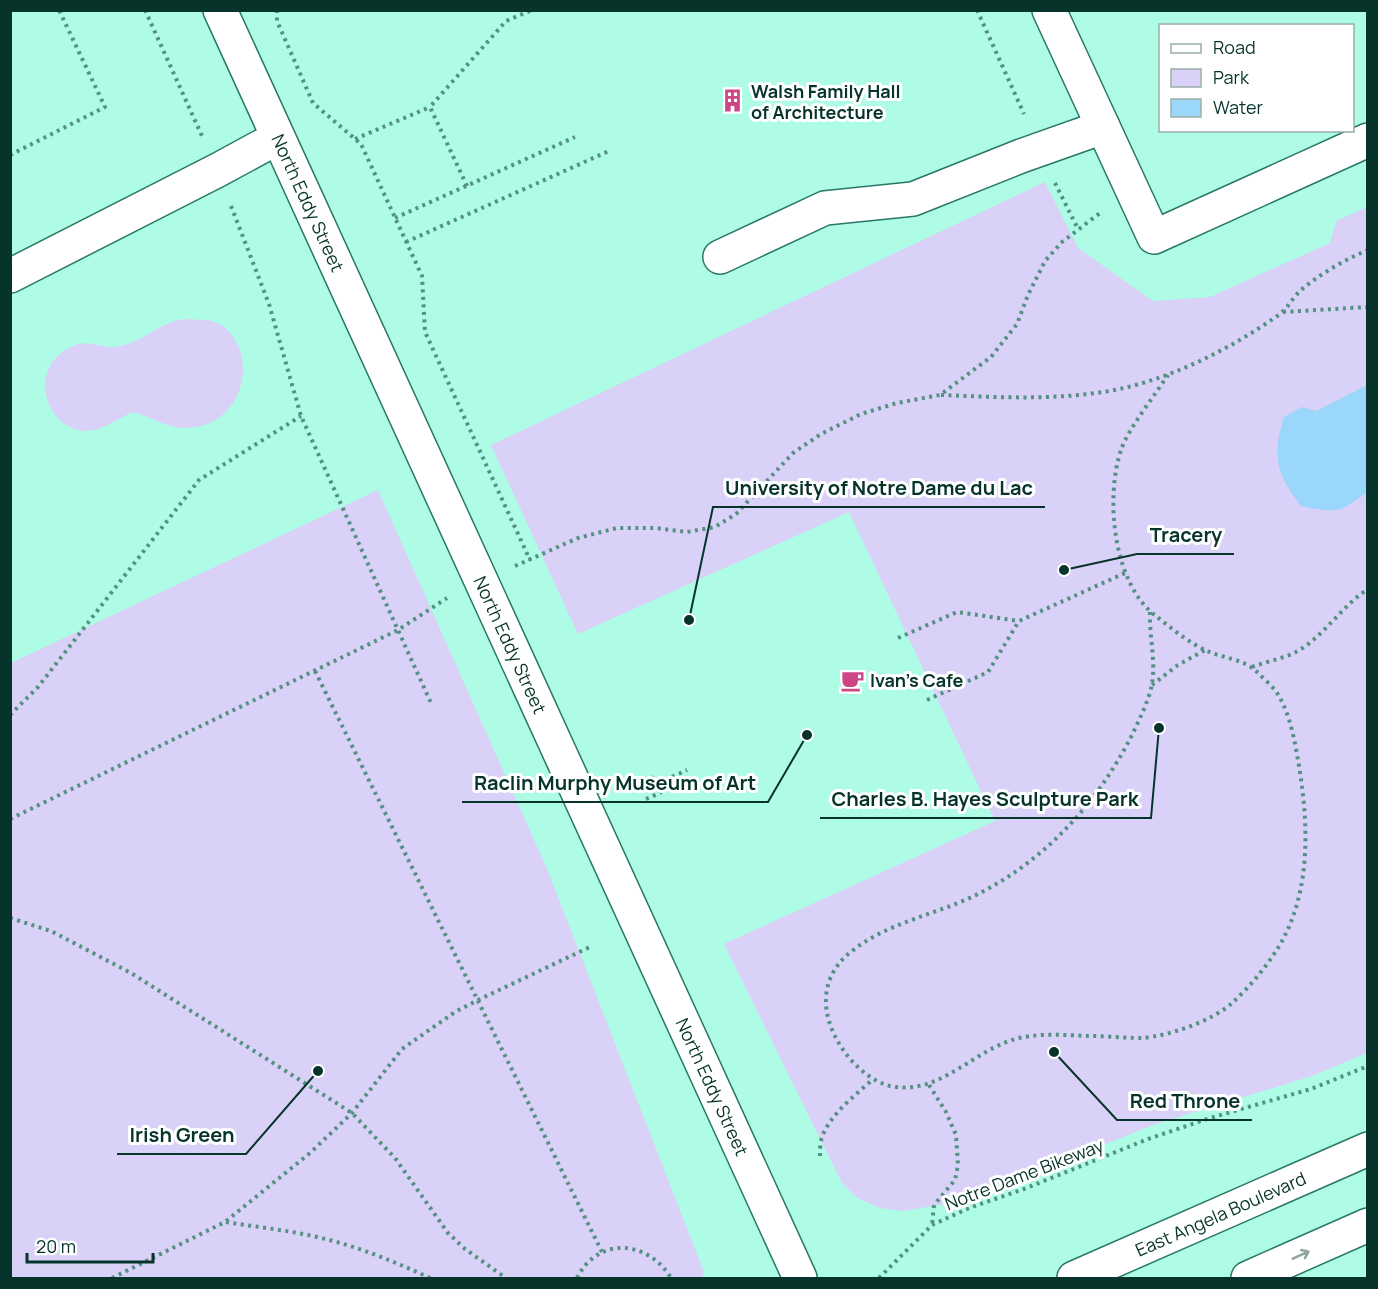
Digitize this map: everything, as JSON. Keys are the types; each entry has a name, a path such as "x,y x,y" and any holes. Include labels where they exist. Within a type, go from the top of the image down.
{"street":[{"name":"North Eddy Street","path":"220,10 800,1278"},
{"path":"1049,10 1154,237 1368,140"},
{"path":"720,257 825,208 913,199 1021,156 1103,127"},
{"path":"10,276 277,138"},
{"name":"East Angela Boulevard","path":"1074,1278 1368,1149"},
{"path":"1248,1278 1368,1225"}],"path":[{"path":"10,155 105,107 59,10"},
{"path":"277,10 277,21 313,104 361,144 422,276 425,332 530,560"},
{"path":"355,139 430,107 506,21 532,10"},
{"path":"430,107 467,186"},
{"path":"395,218 575,137"},
{"path":"406,242 609,151"},
{"path":"940,395 991,357 1017,324 1045,261 1062,242 1104,210"},
{"path":"513,567 578,538 617,528 655,528 687,532 715,527 736,514 793,453 821,434 861,414 897,403 940,395 1035,398 1097,393 1134,386 1168,375 1221,350 1282,312 1300,291 1323,274 1368,250"},
{"path":"1282,312 1368,307"},
{"path":"1150,612 1152,686 1129,741 1101,788 1070,825 1039,856 972,897 895,927 854,949 838,964 828,980 825,996 834,1035 843,1051 858,1068 873,1079 900,1088 929,1085 1010,1040 1029,1036 1145,1038 1173,1032 1214,1016 1232,1004 1278,949 1294,916 1302,886 1306,821 1294,735 1279,696 1252,667 1205,650 1150,612 1125,573 1115,531 1113,481 1122,446 1168,375"},
{"path":"10,715 38,687 199,480 301,416 431,704"},
{"path":"898,638 957,612 1019,621 1125,573"},
{"path":"1252,667 1293,653 1315,638 1339,612 1368,590"},
{"path":"10,819 398,630 450,597"},
{"path":"927,700 988,672 1019,621"},
{"path":"1152,686 1178,665 1205,650"},
{"path":"315,671 602,1252"},
{"path":"637,782 651,777 663,781 687,770"},
{"path":"646,800 660,793 663,781"},
{"path":"10,918 51,931 131,972 352,1113 395,1158 448,1233 465,1249 506,1278"},
{"path":"112,1278 225,1222 310,1153 352,1113 402,1048 455,1012 590,947"},
{"name":"Notre Dame Bikeway","path":"879,1278 932,1225 969,1208 1024,1189 1148,1139 1210,1118 1311,1089 1368,1066"},
{"path":"820,1156 822,1138 833,1119 841,1108 873,1079"},
{"path":"929,1085 946,1112 956,1135 958,1165 955,1180 934,1204 932,1225"},
{"path":"225,1222 316,1237 352,1246 430,1278"},
{"path":"577,1278 580,1270 590,1260 602,1252 619,1248 636,1249 652,1256 664,1267 671,1278"}],"green space":[{"path":"1045,182 1078,248 1153,301 1210,297 1330,243 1336,221 1367,207 1367,1053 1312,1076 1153,1125 1027,1176 951,1203 903,1211 880,1208 857,1198 842,1183 724,944 995,821 849,512 578,634 491,445"},
{"path":"183,319 219,323 228,330 238,345 243,377 239,390 225,413 214,421 185,428 171,426 132,412 104,427 85,431 72,428 62,422 54,412 45,389 46,377 51,365 59,355 69,348 84,343 111,347 129,344 166,324"},
{"path":"378,490 547,869 704,1272 702,1278 11,1278 11,663"}],"water":[{"path":"1367,385 1367,492 1336,510 1301,506 1286,484 1279,464 1278,443 1284,417 1302,407 1316,411"}],"place":[{"name":"Walsh Family Hall of Architecture","path":"733,101"},
{"name":"Tracery","path":"1064,570"},
{"name":"University of Notre Dame du Lac","path":"689,620"},
{"name":"Ivan's Cafe","path":"852,680"},
{"name":"Charles B. Hayes Sculpture Park","path":"1159,728"},
{"name":"Raclin Murphy Museum of Art","path":"807,735"},
{"name":"Red Throne","path":"1054,1052"},
{"name":"Irish Green","path":"318,1071"}]}
